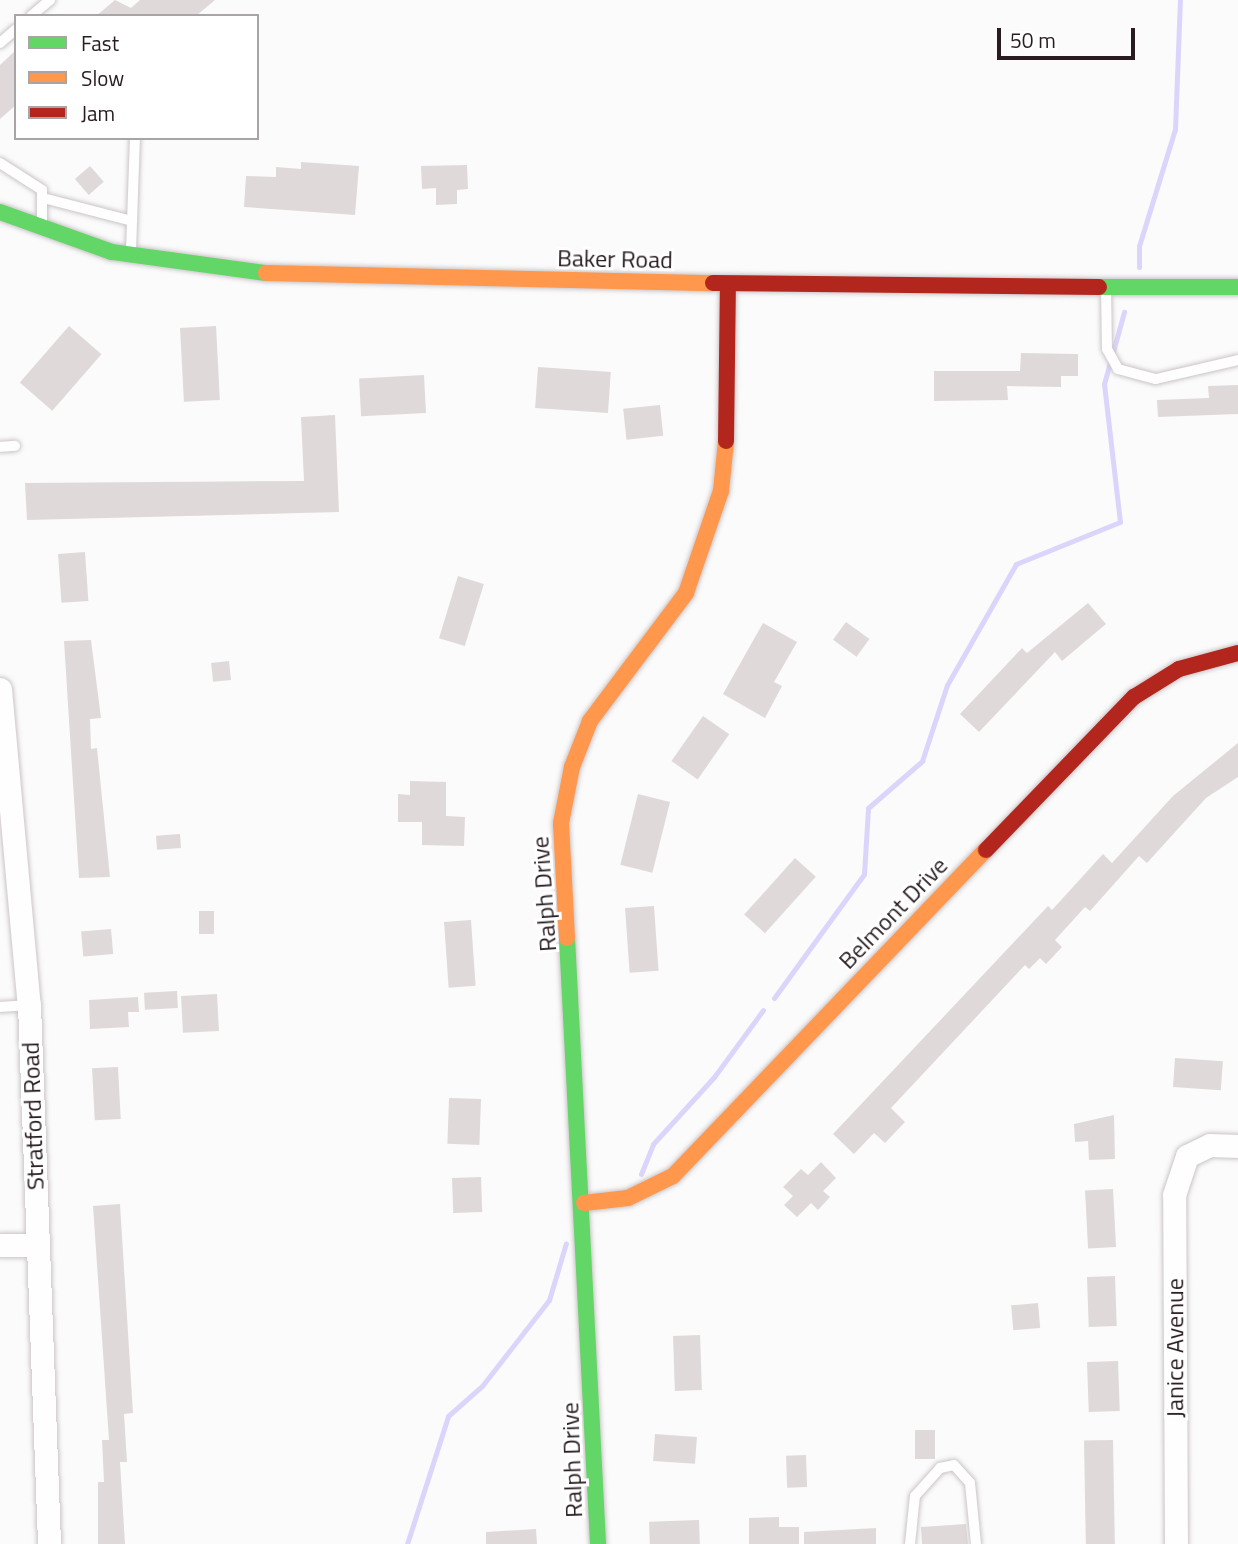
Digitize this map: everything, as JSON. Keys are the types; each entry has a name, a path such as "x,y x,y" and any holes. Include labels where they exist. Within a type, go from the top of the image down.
{"street":[{"name":"Baker Road","path":"0,212 130,256 243,273 728,284 1238,287"},
{"name":"Ralph Drive","path":"598,1544 584,1203 561,823 572,767 590,721 686,593 721,491 729,404 728,284"},
{"name":"Belmont Drive","path":"584,1203 628,1198 673,1176 1134,697 1179,669 1238,653"},
{"name":"Stratford Road","path":"0,688 29,1005 49,1544"},
{"name":"Janice Avenue","path":"1176,1544 1174,1195 1188,1156 1210,1145 1238,1146"},
{"path":"0,1245 38,1245"}],"lane":[{"path":"37,14 50,0"},
{"path":"0,27 8,36"},
{"path":"130,256 135,140"},
{"path":"0,163 47,199 132,221"},
{"path":"41,228 47,199"},
{"path":"1106,286 1107,349 1118,369 1156,379 1238,360"},
{"path":"0,447 15,446"},
{"path":"0,1007 29,1005"},
{"path":"910,1544 915,1496 940,1468 954,1465 970,1483 976,1544"}],"building":[{"path":"115,0 131,8 140,0 215,0 198,14 98,14"},
{"path":"14,52 14,107 0,119 0,65"},
{"path":"301,162 359,166 355,215 244,207 246,176 276,177 276,167 301,169"},
{"path":"467,165 468,189 457,190 457,204 436,205 436,188 422,189 421,166"},
{"path":"90,166 104,182 89,195 75,179"},
{"path":"69,326 101,354 52,411 20,383"},
{"path":"216,326 220,400 184,402 180,328"},
{"path":"1021,353 1078,354 1078,376 1061,376 1061,387 1007,386 1008,400 934,401 934,371 1020,371"},
{"path":"538,367 611,372 608,413 535,408"},
{"path":"424,375 426,413 361,416 359,378"},
{"path":"1238,385 1238,414 1158,417 1157,400 1209,398 1208,386"},
{"path":"660,405 663,436 626,440 623,409"},
{"path":"335,415 339,512 27,520 25,483 304,481 301,417"},
{"path":"85,552 88,601 61,603 58,554"},
{"path":"458,576 484,584 465,646 439,638"},
{"path":"1088,603 1106,624 1062,661 1055,652 979,732 960,714 1022,648 1027,653"},
{"path":"846,622 869,639 857,657 833,640"},
{"path":"763,623 797,642 774,682 782,686 765,718 723,694"},
{"path":"91,640 101,718 90,719 91,749 97,748 110,877 79,878 64,641"},
{"path":"229,661 231,680 213,682 211,663"},
{"path":"703,716 729,734 698,779 671,761"},
{"path":"1238,743 1238,777 1206,798 1147,863 1139,856 1090,911 1085,907 1055,940 1062,947 1046,964 1040,958 1029,969 1025,965 891,1108 905,1122 885,1143 874,1133 854,1154 833,1134 1048,906 1052,910 1103,854 1112,863 1173,796"},
{"path":"410,781 446,782 446,816 465,817 464,846 422,845 422,822 398,822 398,794 410,795"},
{"path":"638,794 670,802 652,873 620,865"},
{"path":"180,834 181,848 157,850 156,836"},
{"path":"795,858 816,877 765,933 744,914"},
{"path":"654,906 659,971 630,973 625,908"},
{"path":"199,911 214,911 214,934 199,934"},
{"path":"471,920 476,986 449,988 444,922"},
{"path":"111,929 113,954 83,957 81,932"},
{"path":"177,991 178,1008 145,1010 144,993"},
{"path":"217,994 219,1031 183,1033 181,996"},
{"path":"138,997 139,1012 128,1012 129,1027 90,1029 89,1000"},
{"path":"1175,1058 1223,1061 1221,1090 1173,1087"},
{"path":"118,1067 121,1119 95,1120 92,1068"},
{"path":"449,1098 481,1099 479,1145 447,1144"},
{"path":"1114,1115 1115,1159 1089,1160 1088,1141 1075,1142 1074,1124"},
{"path":"821,1162 836,1178 823,1191 830,1197 818,1210 811,1203 797,1217 784,1205 793,1196 783,1187 801,1169 808,1175"},
{"path":"481,1177 482,1212 453,1213 452,1178"},
{"path":"1113,1189 1116,1247 1088,1248 1085,1190"},
{"path":"120,1204 133,1413 124,1414 127,1462 120,1462 125,1544 98,1544 98,1482 104,1482 102,1440 109,1440 93,1206"},
{"path":"1115,1276 1117,1326 1089,1327 1087,1277"},
{"path":"1038,1303 1040,1328 1013,1330 1011,1305"},
{"path":"700,1335 702,1390 675,1391 673,1336"},
{"path":"1118,1361 1120,1411 1089,1412 1087,1362"},
{"path":"915,1430 935,1430 935,1459 915,1459"},
{"path":"655,1434 697,1437 695,1464 653,1461"},
{"path":"1113,1440 1115,1544 1086,1544 1084,1441"},
{"path":"806,1455 807,1487 787,1488 786,1456"},
{"path":"779,1517 779,1527 799,1527 799,1544 749,1544 749,1518"},
{"path":"699,1520 700,1544 650,1544 649,1522"},
{"path":"966,1524 968,1544 922,1544 921,1527"},
{"path":"876,1528 876,1544 804,1544 804,1532"},
{"path":"536,1529 537,1544 486,1544 486,1532"}],"waterway":[{"path":"1139,267 1139,246 1175,129 1180,0"},
{"path":"774,998 864,874 868,808 922,761 947,685 1016,564 1120,522 1104,384 1124,312"},
{"path":"641,1174 653,1144 714,1077 763,1010"},
{"path":"407,1544 448,1416 482,1386 549,1300 566,1243"}],"traffic: fast":[{"path":"0,212 112,252 266,273"},
{"path":"1099,287 1238,287"},
{"path":"567,938 598,1544"}],"traffic: slow":[{"path":"266,273 713,283"},
{"path":"567,938 561,823 572,767 590,721 686,593 721,491 726,441"},
{"path":"584,1203 628,1198 673,1176 986,850"}],"traffic: jam":[{"path":"713,283 1099,287"},
{"path":"726,441 728,284"},
{"path":"986,850 1134,697 1179,669 1238,653"}]}
